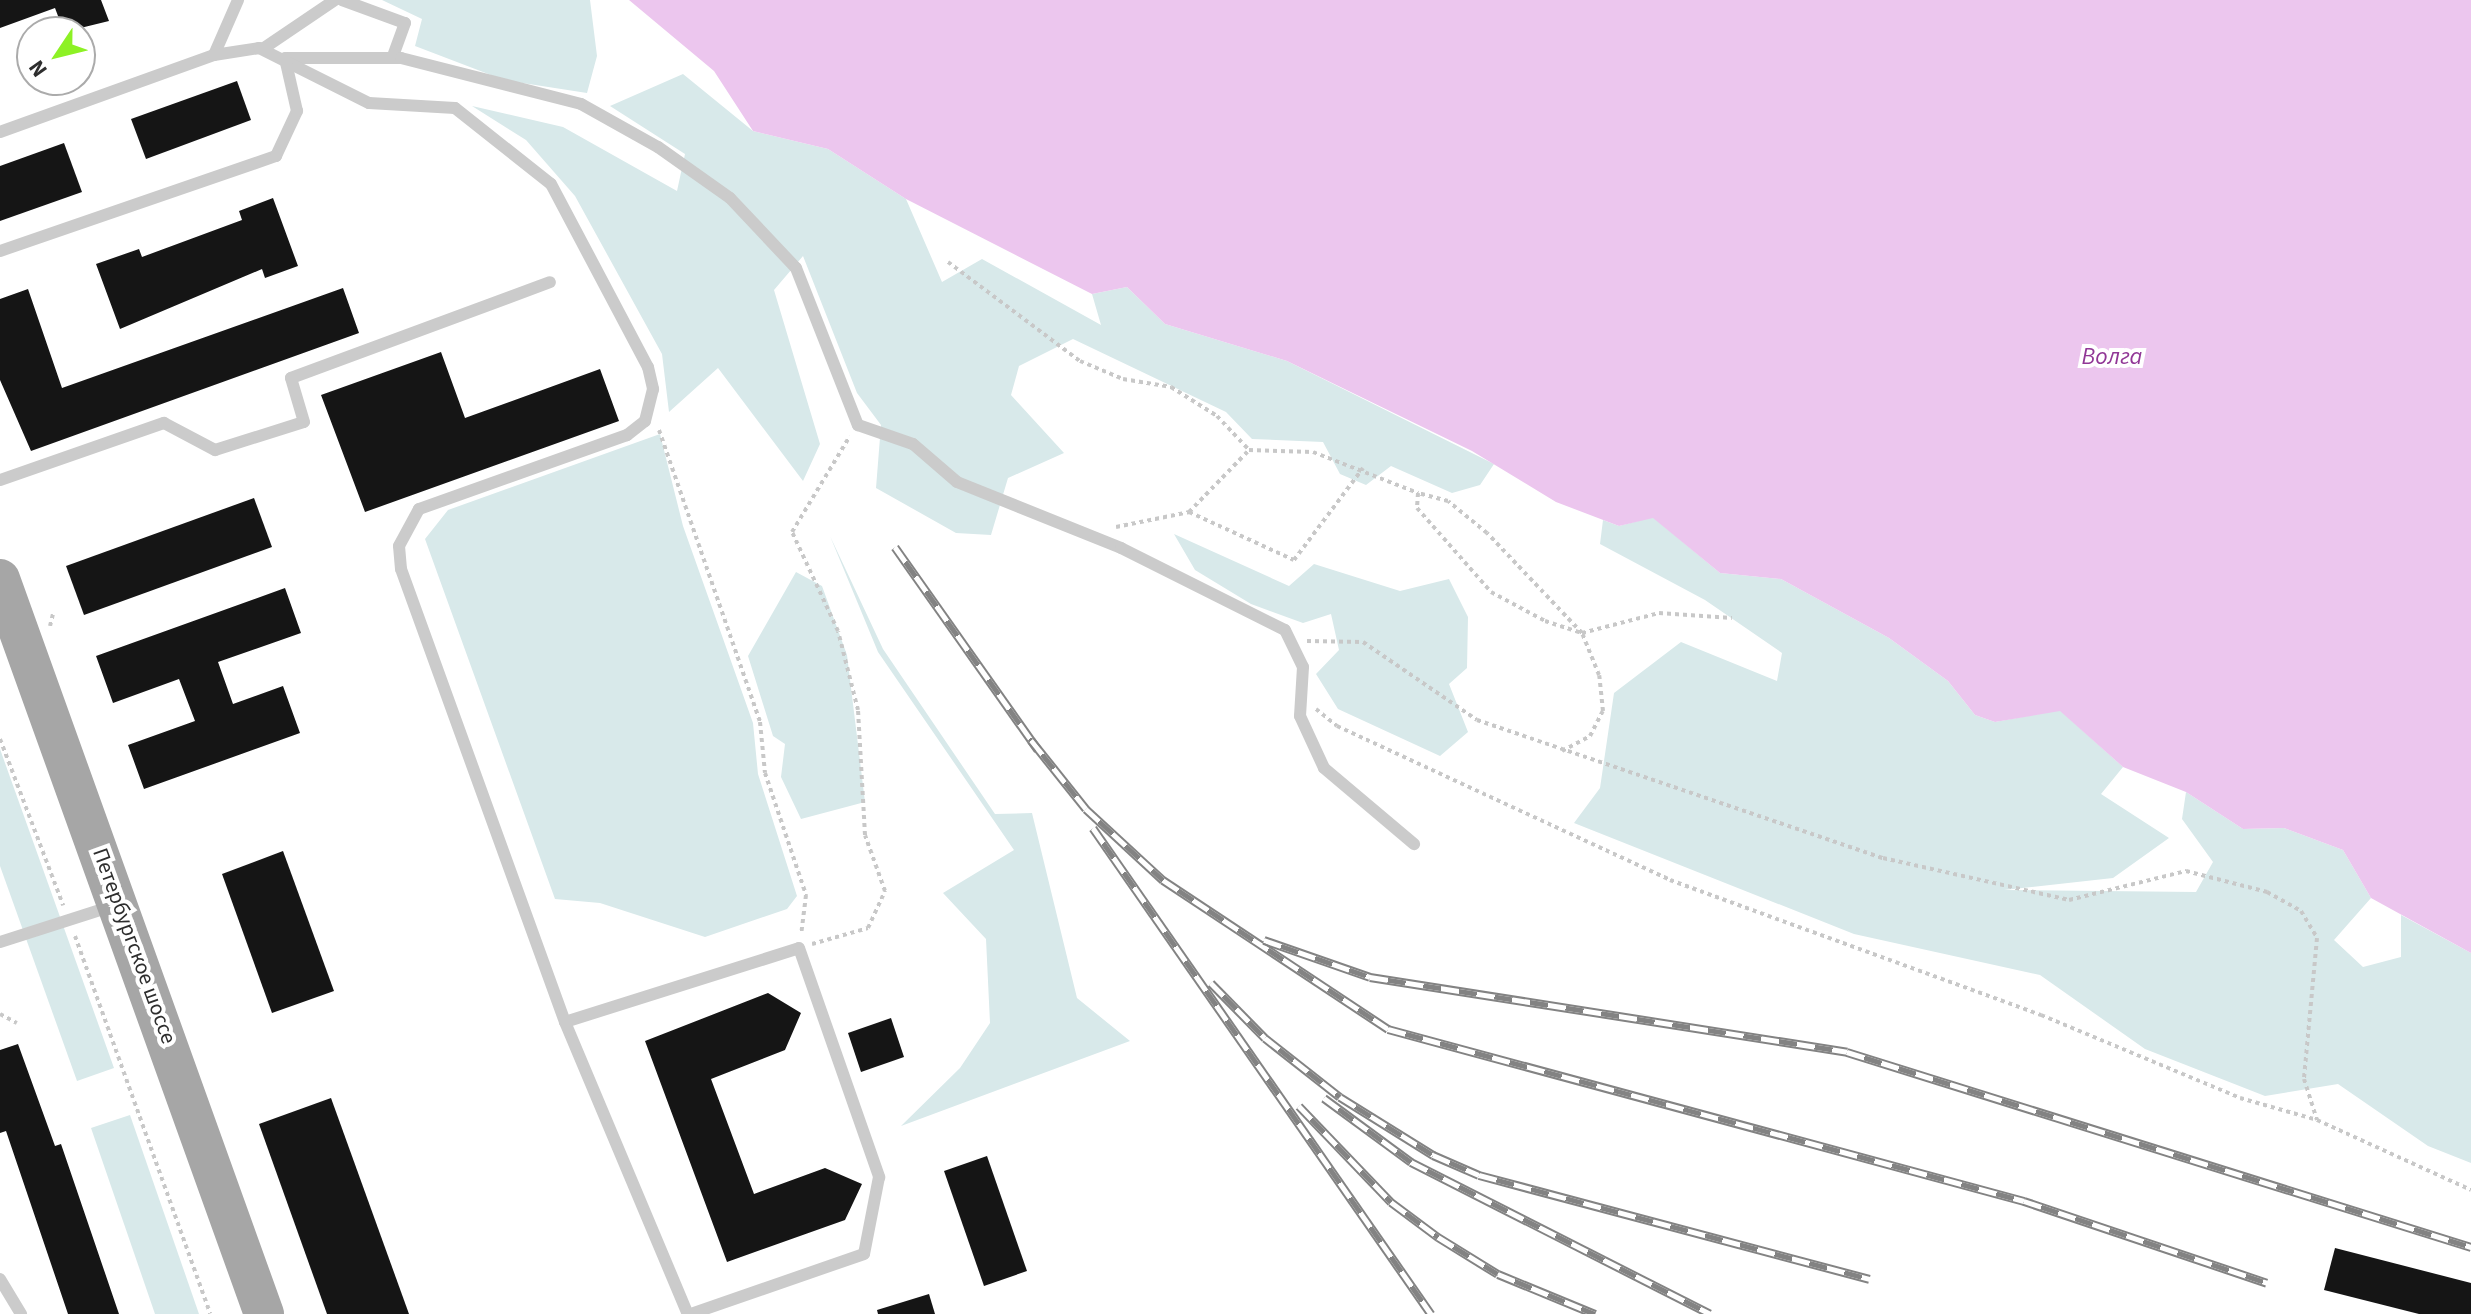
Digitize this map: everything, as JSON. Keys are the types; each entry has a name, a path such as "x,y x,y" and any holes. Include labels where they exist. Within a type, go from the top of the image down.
{"main road":[{"name":"Петербургское шоссе","path":"0,579 264,1314"},
{"name":"Петербургское шоссе","path":"0,637 84,913 242,1314"}],"lane":[{"path":"214,55 238,0"},
{"path":"0,132 214,55 264,48 335,0"},
{"path":"342,0 405,23 392,58"},
{"path":"264,48 369,103 455,108 551,184 648,367 651,405 627,435 419,509 399,546 401,569 565,1022 690,1314 864,1254 879,1177 799,948 565,1022"},
{"path":"285,58 392,58 581,104 730,198 796,268 858,425 913,444 957,482 1078,535 1121,548 1285,630 1297,643 1300,716 1324,768 1414,844"},
{"path":"0,251 276,156 297,111 285,58"},
{"path":"0,480 164,423 215,450 304,422 291,378 550,282"},
{"path":"0,942 84,913"},
{"path":"0,1279 16,1313"}],"path":[{"path":"948,262 1080,361 1123,379 1171,387 1217,416 1249,450 1313,452 1363,468 1418,493 1448,501 1487,533 1582,633 1599,675 1603,711 1590,736 1562,751"},
{"path":"651,405 760,722 765,773 806,895 799,948 868,928 885,891 865,835 858,710 838,631 792,532 820,475 858,425"},
{"path":"1078,535 1189,512 1249,450"},
{"path":"1189,512 1294,560 1363,468"},
{"path":"1418,493 1417,508 1491,592 1582,633 1659,613 1732,618"},
{"path":"1297,643 1363,642 1477,720 1883,858 2069,900 2186,871 2267,892 2301,911 2317,938 2304,1079 2317,1120"},
{"path":"1301,687 1337,726 1670,880 2041,1015 2240,1098 2317,1120 2471,1190"},
{"path":"0,739 84,913 210,1314"},
{"path":"0,1014 17,1023"}],"shaded area":[{"path":"382,0 590,0 597,56 587,93 504,80 415,46 422,19"},
{"path":"683,74 753,131 828,149 906,199 942,282 982,259 1101,325 1092,294 1127,287 1165,324 1287,361 1494,464 1480,485 1452,493 1391,466 1366,485 1340,474 1323,442 1252,439 1226,412 1073,339 1019,366 1011,395 1064,453 1008,478 991,535 956,533 876,488 881,425 857,393 803,256 774,290 820,444 803,481 718,368 669,412 662,354 575,196 526,140 472,106 563,127 677,191 685,154 610,106"},
{"path":"660,434 683,526 753,723 758,774 797,896 787,909 705,937 600,903 555,899 425,539 448,510"},
{"path":"1653,517 1720,573 1781,579 1889,638 1948,681 1975,715 1995,722 2060,710 2123,767 2101,794 2169,838 2113,878 2004,890 2196,892 2213,862 2182,819 2186,792 2243,829 2284,828 2343,850 2371,898 2334,940 2363,967 2401,957 2401,915 2471,953 2471,1163 2428,1146 2338,1084 2265,1096 2145,1049 2040,975 1854,934 1574,823 1600,788 1614,693 1681,642 1777,681 1782,653 1705,600 1600,544 1603,520 1619,526"},
{"path":"1174,534 1289,586 1314,564 1400,591 1449,579 1468,617 1467,668 1449,684 1468,732 1440,756 1338,709 1316,674 1339,650 1331,614 1303,623 1251,604 1195,570"},
{"path":"830,536 883,649 995,814 1032,813 1077,998 1130,1041 901,1126 960,1068 990,1023 986,939 943,893 1014,850 878,652"},
{"path":"796,572 822,586 847,655 865,802 801,819 781,777 785,744 773,736 748,656"},
{"path":"0,749 114,1068 77,1081 0,866"},
{"path":"130,1115 199,1314 155,1314 91,1128"}],"water":[{"name":"Волга","path":"629,0 2471,0 2471,953 2371,898 2343,850 2284,828 2243,829 2186,792 2123,767 2060,711 1995,722 1975,715 1948,681 1889,638 1781,579 1720,573 1653,518 1619,526 1556,502 1472,451 1287,361 1165,324 1127,287 1092,294 906,199 828,149 753,131 714,71"}],"building":[{"path":"0,0 101,0 109,21 96,24 96,16 58,16 55,8 33,16 16,16 16,22 0,28"},
{"path":"237,81 251,120 146,159 131,119"},
{"path":"64,143 82,192 0,221 0,166"},
{"path":"273,198 298,266 265,278 262,269 120,329 96,264 139,249 142,257 242,220 239,211"},
{"path":"343,288 359,333 31,451 0,380 0,299 28,289 62,388"},
{"path":"441,352 465,418 600,369 619,421 365,512 321,395"},
{"path":"254,498 272,547 84,615 66,566"},
{"path":"285,588 301,633 218,662 233,704 283,686 300,733 144,789 128,745 195,721 179,679 113,703 96,656"},
{"path":"283,851 334,991 272,1013 222,874"},
{"path":"768,993 801,1013 785,1050 711,1079 754,1194 825,1168 862,1184 845,1220 727,1262 645,1041"},
{"path":"891,1018 904,1057 861,1072 848,1033"},
{"path":"18,1044 55,1146 61,1144 119,1314 68,1314 6,1131 0,1133 0,1050"},
{"path":"331,1098 409,1314 327,1314 259,1124"},
{"path":"987,1156 1027,1271 984,1286 944,1171"},
{"path":"2335,1248 2471,1283 2471,1314 2419,1314 2324,1290"},
{"path":"929,1294 935,1314 878,1314 877,1310"}],"railway":[{"path":"895,547 1038,750"},
{"path":"1031,740 1086,809 1163,880 1388,1029 2024,1201 2267,1283"},
{"path":"1093,828 1431,1314"},
{"path":"1264,940 1370,977 1847,1052 2471,1247"},
{"path":"1211,983 1265,1038 1340,1097 1433,1155 1479,1175 1869,1279"},
{"path":"1324,1098 1411,1162 1710,1314"},
{"path":"1299,1106 1391,1202 1438,1237 1498,1274 1595,1314"}]}
